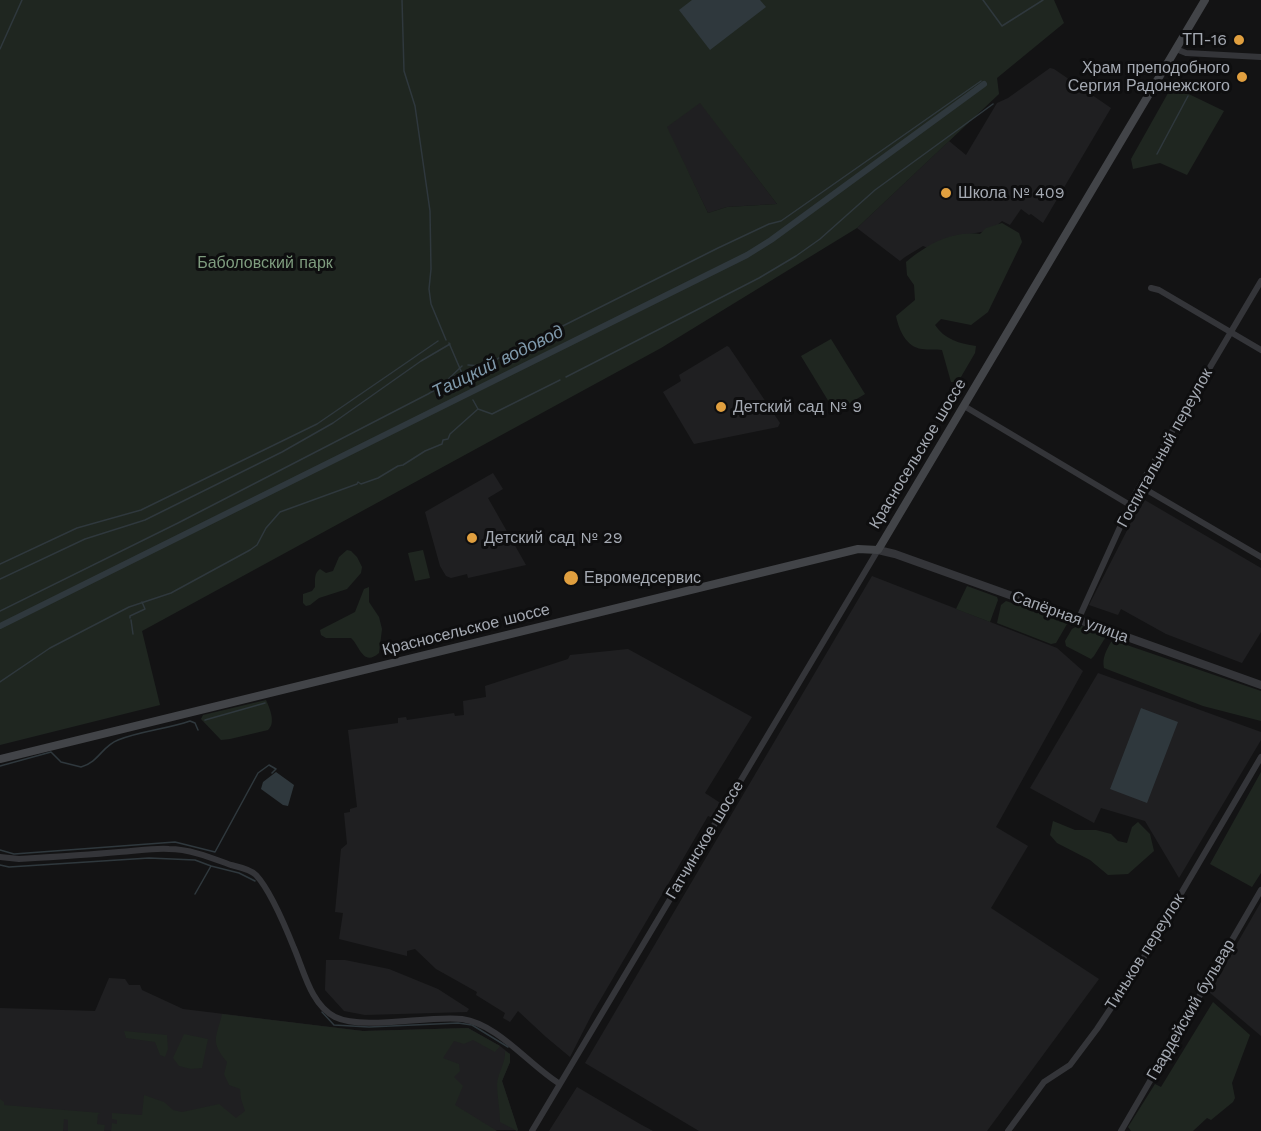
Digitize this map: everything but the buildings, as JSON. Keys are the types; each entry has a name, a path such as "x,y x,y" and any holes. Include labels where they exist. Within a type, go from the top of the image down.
{"main road":[{"name":"Красносельское шоссе","path":"0,759 858,549 878,550 1205,0"}],"street":[{"path":"1176,49 1186,53 1261,57"},
{"name":"Госпитальный переулок","path":"1078,620 1140,486 1261,281"},
{"path":"1151,288 1159,290 1261,350"},
{"path":"964,406 1130,505"},
{"path":"1140,486 1261,557"},
{"name":"Сапёрная улица","path":"878,550 1261,685"},
{"name":"Гатчинское шоссе","path":"532,1131 878,550"},
{"name":"Тиньков переулок","path":"1008,1131 1044,1082 1070,1065 1097,1029 1135,972 1261,757"},
{"path":"0,857 19,859 171,849 199,854 253,873 264,887 285,928 311,988 321,1005 333,1015 359,1023 423,1019 462,1019 474,1022 490,1029 560,1084"},
{"name":"Гвардейский бульвар","path":"1121,1131 1261,890"}],"shaded area":[{"path":"692,0 760,0 766,7 710,50 679,10"},
{"path":"1050,68 1111,108 1043,223 1021,209 1010,225 1002,221 992,230 959,236 947,255 923,246 900,261 857,228 949,141 966,155 997,103 1008,98"},
{"path":"700,102 777,204 727,207 708,213 666,127"},
{"name":"Детский сад № 9","path":"727,346 780,423 778,427 694,444 663,392 681,381 679,375"},
{"name":"Детский сад № 29","path":"493,473 503,489 488,498 526,565 468,578 467,574 451,578 446,576 440,566 425,512"},
{"path":"1143,499 1261,568 1261,632 1242,663 1166,634 1121,609 1118,615 1089,605"},
{"path":"872,576 1057,648 1083,671 996,827 1028,846 991,908 1099,979 987,1131 699,1131 585,1063"},
{"path":"628,649 752,717 705,793 722,804 713,818 708,816 592,1014 570,1057 518,1011 510,1022 503,1018 505,1013 476,995 477,992 436,969 415,949 407,951 407,956 339,939 343,913 335,912 341,849 347,844 344,813 357,807 348,730 398,723 398,718 406,717 407,720 454,713 455,716 464,715 463,701 486,697 485,686 568,659 570,655"},
{"path":"1098,673 1261,732 1261,740 1179,878 1145,821 1101,808 1094,823 1030,788"},
{"path":"1141,708 1178,722 1147,803 1110,789"},
{"path":"276,772 294,785 288,806 283,805 261,789 263,782"},
{"path":"1261,902 1261,1036 1209,992"},
{"path":"326,960 345,960 389,969 438,989 469,1009 467,1012 365,1015 344,1011 325,990"},
{"path":"109,978 125,979 129,985 140,985 142,990 183,1009 363,1031 468,1028 510,1054 510,1062 502,1081 518,1130 0,1131 0,1008 95,1011"},
{"path":"577,1087 640,1124 653,1131 549,1131"}],"green space":[{"name":"Баболовский парк","path":"0,0 1054,0 1064,23 997,78 999,94 857,228 661,348 142,631 160,705 0,745","holes":["700,103 777,204 727,207 708,213 667,127"]},
{"path":"1172,86 1224,111 1187,175 1160,163 1133,169 1131,159"},
{"path":"1002,223 1019,233 1022,242 988,312 971,325 941,319 935,325 953,340 976,346 975,353 958,382 951,382 942,350 916,348 904,337 899,327 896,316 915,300 914,285 907,275 906,262 940,240 959,235 980,234 986,228"},
{"path":"831,339 865,394 835,412 801,356"},
{"path":"347,550 357,557 362,567 361,573 347,589 319,598 306,606 303,603 303,594 312,591 315,587 315,577 318,571 320,569 326,573 333,571 339,557"},
{"path":"423,550 430,578 415,581 408,553"},
{"path":"967,586 997,597 990,622 956,609"},
{"path":"369,587 369,602 379,617 382,629 379,653 369,658 362,654 351,638 326,638 321,635 320,630 355,612 364,589"},
{"path":"1006,601 1064,621 1067,624 1056,643 1051,644 997,623 1001,605"},
{"path":"1079,625 1103,633 1105,638 1091,659 1066,646 1065,641 1072,629"},
{"path":"1115,641 1261,691 1261,721 1203,706 1104,668 1106,652 1111,642"},
{"path":"266,700 272,720 268,730 221,740 201,719 203,715"},
{"path":"1261,772 1261,873 1252,887 1210,864"},
{"path":"1053,821 1075,830 1096,830 1111,834 1118,841 1127,843 1132,827 1138,822 1150,834 1154,851 1128,874 1108,875 1090,860 1057,843 1050,835"},
{"path":"1213,1002 1250,1035 1232,1083 1235,1098 1233,1102 1211,1120 1207,1118 1193,1131 1131,1131 1128,1127 1155,1084 1161,1087"},
{"path":"222,1014 363,1031 468,1028 500,1046 495,1052 473,1040 464,1044 454,1041 443,1058 459,1064 460,1071 454,1077 463,1086 455,1105 497,1131 111,1131 112,1123 117,1124 117,1120 112,1119 112,1113 142,1115 144,1095 164,1102 173,1110 182,1112 219,1104 236,1118 245,1111 240,1089 229,1085 224,1074 227,1062 216,1044"},
{"path":"124,1031 167,1035 168,1049 165,1057 160,1055 155,1042 126,1038"},
{"path":"184,1034 208,1039 202,1068 191,1069 179,1066 173,1058"},
{"path":"505,1051 510,1054 510,1062 502,1081 517,1131 500,1122 497,1084"},
{"path":"0,1099 4,1105 101,1113 98,1114 97,1124 105,1125 104,1131 68,1131 68,1120 64,1119 63,1131 0,1131"}],"waterway":[{"path":"0,49 22,0"},
{"path":"402,0 404,71 415,106 430,211 429,289 431,304 446,340"},
{"path":"983,0 1002,26 1043,0"},
{"path":"468,365 481,366 495,360 718,248 769,224 781,221 981,81"},
{"name":"Таицкий водовод","path":"0,626 747,255 771,240 984,84"},
{"path":"1157,154 1188,96"},
{"path":"566,377 759,278 796,256 820,239 875,190 993,104"},
{"path":"0,564 77,528 141,510 317,424 438,341"},
{"path":"449,343 467,385"},
{"path":"0,579 85,539 145,520 282,452 333,423 421,361 450,344"},
{"path":"0,611 178,523 428,394 440,387 462,366"},
{"path":"473,400 478,409 492,414 560,380"},
{"path":"0,682 50,648 129,607 171,593 250,550 257,545 266,528 280,512 358,482 361,484 378,478 442,444 443,440 448,439 450,434 478,409"},
{"path":"130,618 145,609 142,602"},
{"path":"131,620 133,634"},
{"path":"205,720 265,703"},
{"path":"0,766 51,752 61,762 81,767 92,762 108,746 127,737 190,721 195,723 198,730"},
{"path":"0,850 14,854 175,842 215,852 258,773 269,765 276,769 272,773"},
{"path":"0,865 9,867 149,858 195,860 211,866"},
{"path":"195,894 211,866 239,873 255,881"},
{"path":"322,1012 334,1025 369,1027 458,1023 472,1025 508,1047"}],"place":[{"name":"ТП-16","path":"1239,40"},
{"name":"Храм преподобного Сергия Радонежского","path":"1242,77"},
{"name":"Школа № 409","path":"946,193"},
{"name":"Детский сад № 9","path":"721,407"},
{"name":"Детский сад № 29","path":"472,538"},
{"name":"Евромедсервис","path":"571,578"}]}
